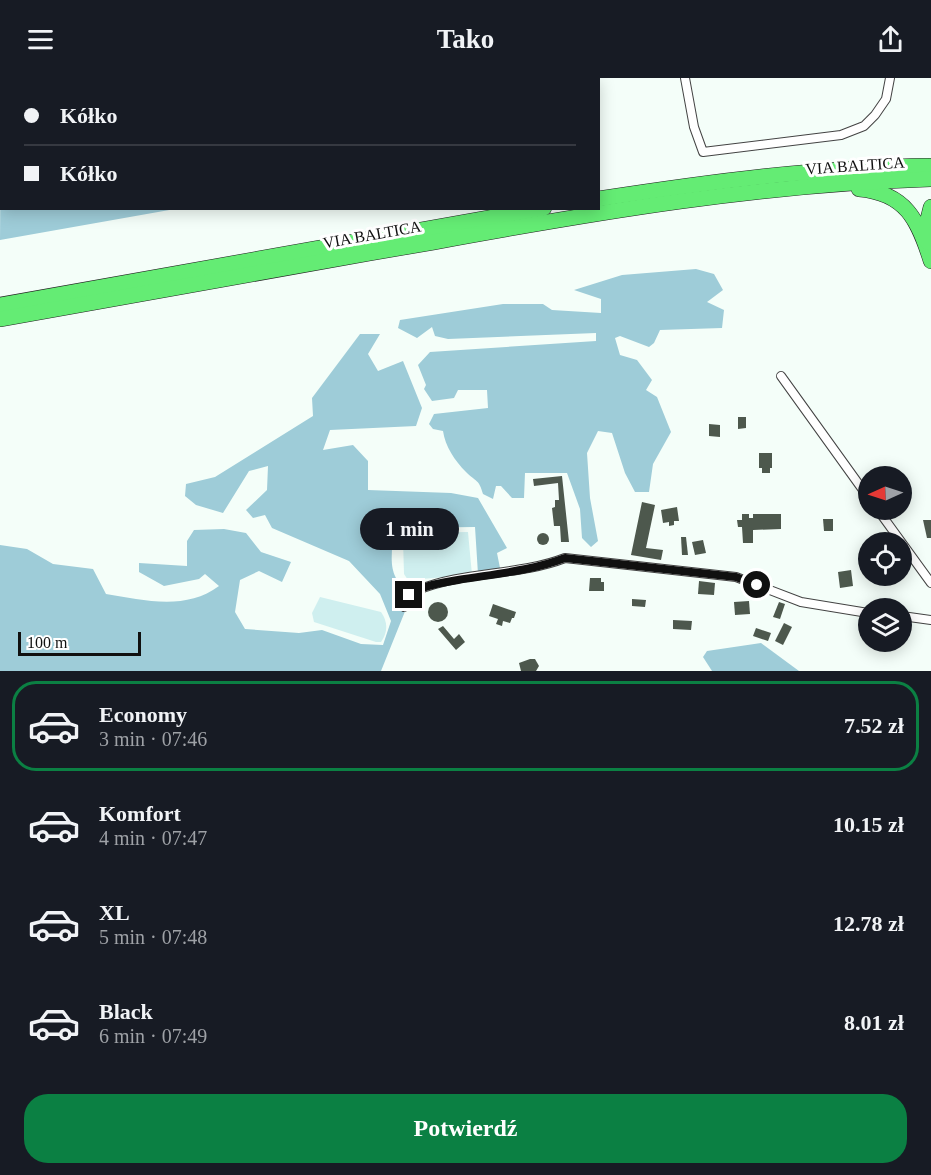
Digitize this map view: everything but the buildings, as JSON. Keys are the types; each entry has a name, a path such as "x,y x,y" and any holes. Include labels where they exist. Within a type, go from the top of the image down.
{"highway":[{"name":"VIA BALTICA","path":"600,200 775,176 931,164"},
{"name":"VIA BALTICA","path":"0,319 524,225 707,197 817,185 931,179"},
{"path":"817,185 870,190 894,198 909,211 929,254"},
{"path":"929,254 927,223 931,207"},
{"name":"VIA BALTICA","path":"0,305 533,210"}],"street":[{"path":"685,78 694,127 703,152 841,135 864,126 886,99 890,78"},
{"path":"781,376 858,483"},
{"path":"885,520 931,583"},
{"path":"404,607 409,595 417,590 455,581 545,566 565,558 736,577 801,602 858,611"},
{"path":"912,617 931,620"}],"shaded area":[{"path":"0,210 169,210 0,240"},
{"path":"696,269 714,274 723,290 707,302 724,310 722,328 660,330 654,343 649,347 620,336 615,338 620,355 637,360 652,380 646,390 657,397 671,432 653,464 649,492 635,492 625,473 612,433 598,431 587,453 590,498 598,541 591,547 582,538 580,509 567,473 525,473 524,498 512,498 501,486 496,486 493,499 483,494 478,483 462,468 451,453 443,431 433,429 429,424 434,414 488,408 487,390 458,390 454,398 432,401 424,389 426,385 418,365 430,352 596,341 596,333 448,339 435,336 432,327 417,338 398,328 400,320 503,304 543,304 552,310 601,313 601,299 574,290 622,275"},
{"path":"360,334 380,334 368,354 378,371 403,361 422,408 416,426 330,430 323,450 353,445 368,461 368,490 451,493 478,498 507,548 497,553 500,568 478,574 475,527 394,528 392,565 394,573 403,587 412,594 381,671 0,671 0,545 27,549 53,564 93,569 106,594 149,601 178,601 193,599 219,586 205,574 199,579 164,586 139,572 139,563 187,566 187,541 194,530 224,529 246,533 261,552 291,562 282,582 259,571 240,580 235,612 245,629 299,633 322,630 361,644 383,645 391,621 380,594 349,561 272,528 265,515 253,518 246,510 267,490 268,466 249,471 223,513 196,505 185,496 186,484 215,477 313,416 312,398"},
{"path":"468,532 472,575 408,580 404,574 403,539 408,533"},
{"path":"320,597 381,612 386,627 381,642 314,622 312,613"},
{"path":"761,643 799,671 712,671 703,657 707,651"}],"route":[{"path":"409,595 417,590 443,583 545,566 565,558 736,577 757,585"}]}
